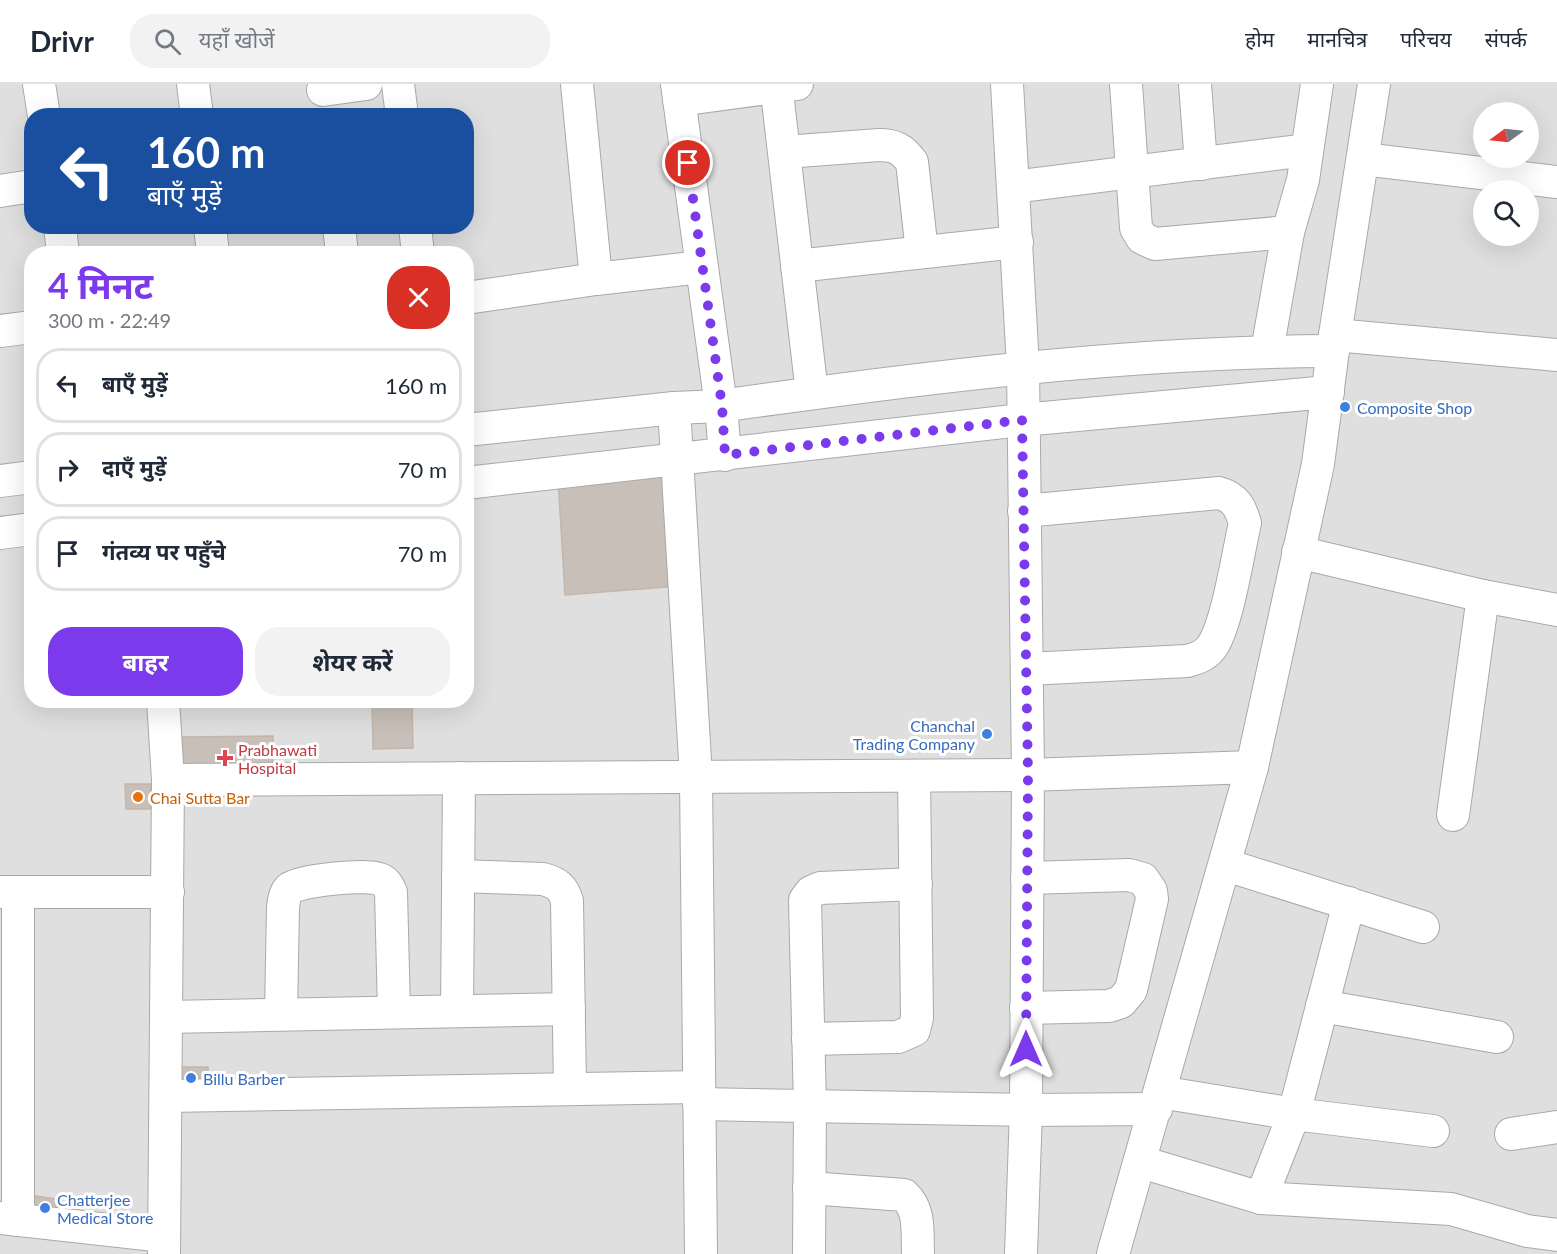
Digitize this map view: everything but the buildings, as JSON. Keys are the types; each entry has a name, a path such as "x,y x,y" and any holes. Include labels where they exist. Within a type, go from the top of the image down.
{"street":[{"path":"39,84 43,108"},
{"path":"193,84 196,108"},
{"path":"324,96 366,84"},
{"path":"398,84 401,108"},
{"path":"577,84 596,279"},
{"path":"1006,84 1023,366 1028,775 1026,1110 1022,1254"},
{"path":"1126,84 1136,228 1142,238 1155,244 1288,232"},
{"path":"1195,84 1201,164"},
{"path":"1267,351 1288,232 1303,180 1317,84"},
{"path":"1113,1254 1141,1162 1180,1014 1226,865 1252,767 1318,464 1334,343 1374,84"},
{"path":"725,455 722,406 678,92 783,85 785,152 812,393"},
{"path":"785,152 894,145 912,162 922,252"},
{"path":"1014,187 1132,174 1307,150"},
{"path":"1363,159 1557,182"},
{"path":"0,191 24,187"},
{"path":"797,266 1017,242"},
{"path":"474,297 701,267"},
{"path":"0,331 24,328"},
{"path":"474,429 674,408 722,406 1023,366 1267,351 1334,343 1557,355"},
{"path":"474,482 1022,420 1328,392"},
{"path":"674,408 696,777 701,1254"},
{"path":"0,481 24,478"},
{"path":"1024,511 1219,493 1230,496 1240,507 1245,524 1221,628 1213,645 1203,657 1187,662 1027,669"},
{"path":"0,533 24,530"},
{"path":"1299,552 1483,596 1557,610"},
{"path":"1453,815 1483,596"},
{"path":"164,708 168,780 168,892 167,1017 164,1245 9,1219 9,893 168,892"},
{"path":"168,780 1028,775 1252,767"},
{"path":"808,1039 898,1037 914,1030 917,1018 914,776"},
{"path":"457,1011 459,778"},
{"path":"1226,865 1423,927"},
{"path":"1026,1008 1109,1006 1121,1002 1131,990 1152,899 1151,891 1143,879 1129,875 1027,878"},
{"path":"458,876 543,879 555,882 564,890 567,901 570,1089"},
{"path":"281,1014 283,907 286,893 291,887 302,883 362,878 378,878 387,883 391,892 394,1012"},
{"path":"809,1254 810,1106 805,900 811,892 820,888 916,884"},
{"path":"1261,1197 1294,1114 1349,903"},
{"path":"1322,1006 1497,1037"},
{"path":"167,1017 569,1009"},
{"path":"165,1096 570,1089 698,1096 810,1106 1026,1110 1158,1100 1433,1131"},
{"path":"1511,1134 1557,1127"},
{"path":"1141,1162 1215,1186 1261,1197 1451,1209 1527,1231 1557,1235"},
{"path":"809,1188 904,1195 912,1203 916,1214 918,1254"}],"shaded area":[{"path":"0,84 1557,84 1557,1254 0,1254"}],"place":[{"name":"Composite Shop","path":"1345,407"},
{"name":"Chanchal Trading Company","path":"987,734"},
{"name":"Prabhawati Hospital","path":"225,758"},
{"name":"Chai Sutta Bar","path":"138,797"},
{"name":"Billu Barber","path":"191,1078"},
{"name":"Chatterjee Medical Store","path":"45,1208"}],"route":[{"path":"688,163 722,406 725,455 1022,420 1028,775 1026,1049"}]}
